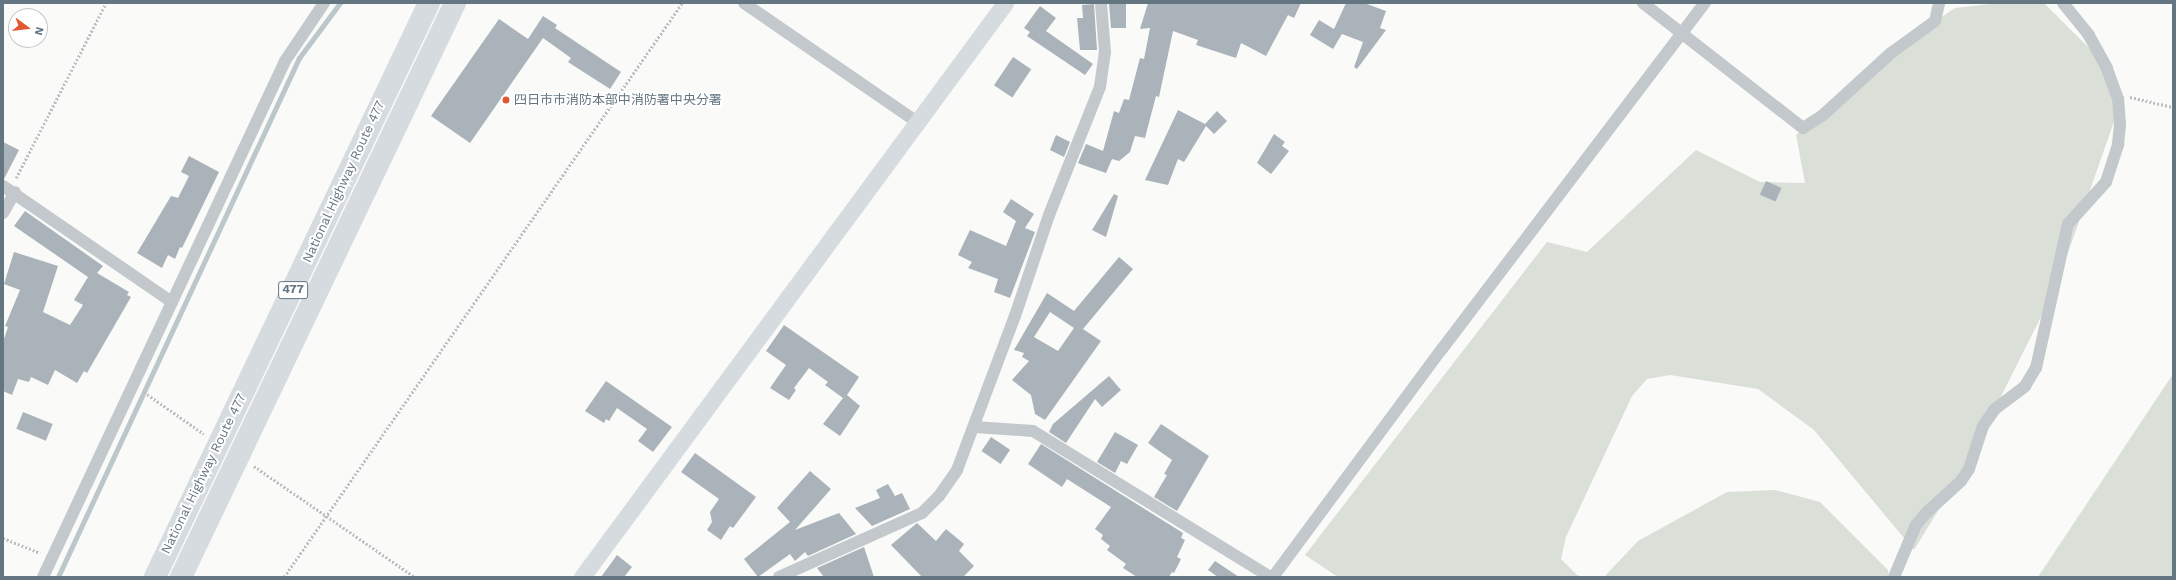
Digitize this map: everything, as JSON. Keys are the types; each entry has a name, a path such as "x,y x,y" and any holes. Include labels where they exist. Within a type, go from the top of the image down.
{"highway":[{"name":"National Highway Route 477","path":"154,577 219,445 429,3"},
{"name":"National Highway Route 477","path":"181,577 454,3"}],"street":[{"path":"43,577 285,61 324,3"},
{"path":"744,3 916,122"},
{"path":"582,577 1005,3"},
{"path":"779,577 845,546 902,524 928,508 957,470 975,427 1049,216 1100,87 1105,52 1101,3"},
{"path":"1643,3 1803,128 1823,116 1891,53 1936,21 1937,4"},
{"path":"1273,577 1442,349 1704,3"},
{"path":"1894,577 1916,525 1926,512 1961,480 1969,469 1983,426 1995,409 2025,386 2036,368 2068,224 2106,182 2118,144 2120,125 2116,94 2107,68 2089,35 2063,3"},
{"path":"3,214 9,189 172,302"},
{"path":"975,427 1033,431 1270,577"}],"path":[{"path":"9,189 106,3"},
{"path":"284,577 682,3"},
{"path":"2116,94 2173,107"},
{"path":"152,397 219,445"},
{"path":"239,456 415,577"},
{"path":"3,538 52,557"}],"shaded area":[{"path":"2000,3 2044,3 2106,65 2117,113 2056,287 1968,462 1914,550 1814,430 1758,389 1670,375 1647,379 1632,396 1566,537 1561,559 1577,575 1584,577 1338,577 1305,555 1547,242 1587,252 1696,150 1760,182 1805,183 1796,135 1893,50 1955,8"},
{"path":"2173,374 2173,577 2038,577"},
{"path":"1775,490 1820,502 1888,570 1889,577 1604,577 1638,541 1727,492"}],"building":[{"path":"1126,3 1126,28 1111,28 1109,4"},
{"path":"1148,3 1301,3 1294,18 1288,15 1266,56 1241,43 1236,58 1196,45 1198,40 1173,31 1159,97 1156,96 1145,138 1135,136 1130,152 1119,161 1112,159 1106,173 1078,163 1086,144 1103,151 1114,111 1119,113 1124,99 1129,100 1140,58 1144,59 1150,28 1140,29"},
{"path":"1346,3 1364,3 1386,11 1380,28 1386,30 1357,69 1354,67 1363,42 1342,34 1333,49 1310,35 1319,20 1334,29"},
{"path":"1094,4 1097,50 1080,50 1077,18 1083,18 1082,5"},
{"path":"1040,6 1056,18 1046,31 1093,64 1085,75 1027,36 1030,32 1024,28"},
{"path":"543,16 557,25 555,28 621,72 610,89 568,62 571,58 543,38 470,143 431,116 499,19 528,39"},
{"path":"1013,57 1031,69 1012,97 994,85"},
{"path":"1178,110 1205,124 1217,111 1227,121 1214,134 1206,126 1184,162 1178,159 1168,185 1145,180"},
{"path":"1274,134 1285,142 1282,146 1289,151 1271,174 1257,163"},
{"path":"1056,135 1070,142 1064,157 1050,150"},
{"path":"3,142 19,150 4,179 3,179"},
{"path":"189,156 219,172 182,248 180,247 175,259 168,255 162,268 137,253 171,196 178,198 189,176 181,172"},
{"path":"1766,181 1782,188 1775,202 1760,195"},
{"path":"1114,194 1118,196 1106,237 1092,230"},
{"path":"1011,199 1034,214 1025,228 1035,232 1010,298 994,292 998,279 968,268 972,262 958,255 970,230 1006,246 1016,221 1003,212"},
{"path":"25,211 103,266 97,273 129,292 127,295 131,297 87,373 84,371 77,383 55,370 48,385 31,377 29,382 18,379 12,395 3,391 3,342 8,327 5,326 20,290 4,284 14,252 58,266 43,312 70,325 83,305 74,300 88,277 14,226"},
{"path":"1119,257 1133,269 1083,329 1101,341 1045,420 1035,414 1031,395 1012,380 1029,361 1022,357 1024,353 1014,350 1047,293 1074,311","holes":["1050,312 1074,328 1058,351 1034,337"]},
{"path":"784,325 859,377 847,395 860,406 840,436 823,424 843,398 825,385 828,382 809,368 794,388 796,390 789,400 770,388 786,365 766,351"},
{"path":"1109,376 1121,390 1102,407 1095,399 1066,443 1049,432 1053,424"},
{"path":"606,381 672,427 653,452 638,441 647,429 617,408 609,421 606,419 604,423 585,411"},
{"path":"23,412 53,424 46,441 16,429"},
{"path":"1161,424 1209,456 1177,511 1154,497 1167,475 1164,474 1172,460 1148,443"},
{"path":"1115,432 1138,445 1127,464 1121,461 1115,473 1097,462"},
{"path":"991,437 1010,450 1001,464 981,451"},
{"path":"1041,444 1183,533 1181,538 1185,540 1177,557 1181,559 1174,573 1172,572 1169,577 1137,577 1123,568 1126,564 1107,550 1110,546 1101,539 1103,535 1095,529 1111,507 1067,479 1062,487 1028,464"},
{"path":"695,453 756,497 733,528 730,526 721,540 707,530 712,522 710,512 719,499 681,472"},
{"path":"810,471 831,489 795,530 839,513 856,534 808,556 805,552 795,561 790,554 758,577 744,559 790,522 777,508"},
{"path":"888,484 895,496 902,493 910,509 872,526 855,508 880,498 876,490"},
{"path":"917,523 936,541 946,529 964,544 959,551 974,566 963,577 922,577 891,545"},
{"path":"864,547 874,577 824,577 817,568"},
{"path":"617,555 632,567 624,577 601,577"},
{"path":"1215,561 1239,577 1218,577 1208,570"}],"waterway":[{"path":"58,577 299,58 340,3"}],"place":[{"name":"四日市市消防本部中消防署中央分署","path":"506,100"}]}
